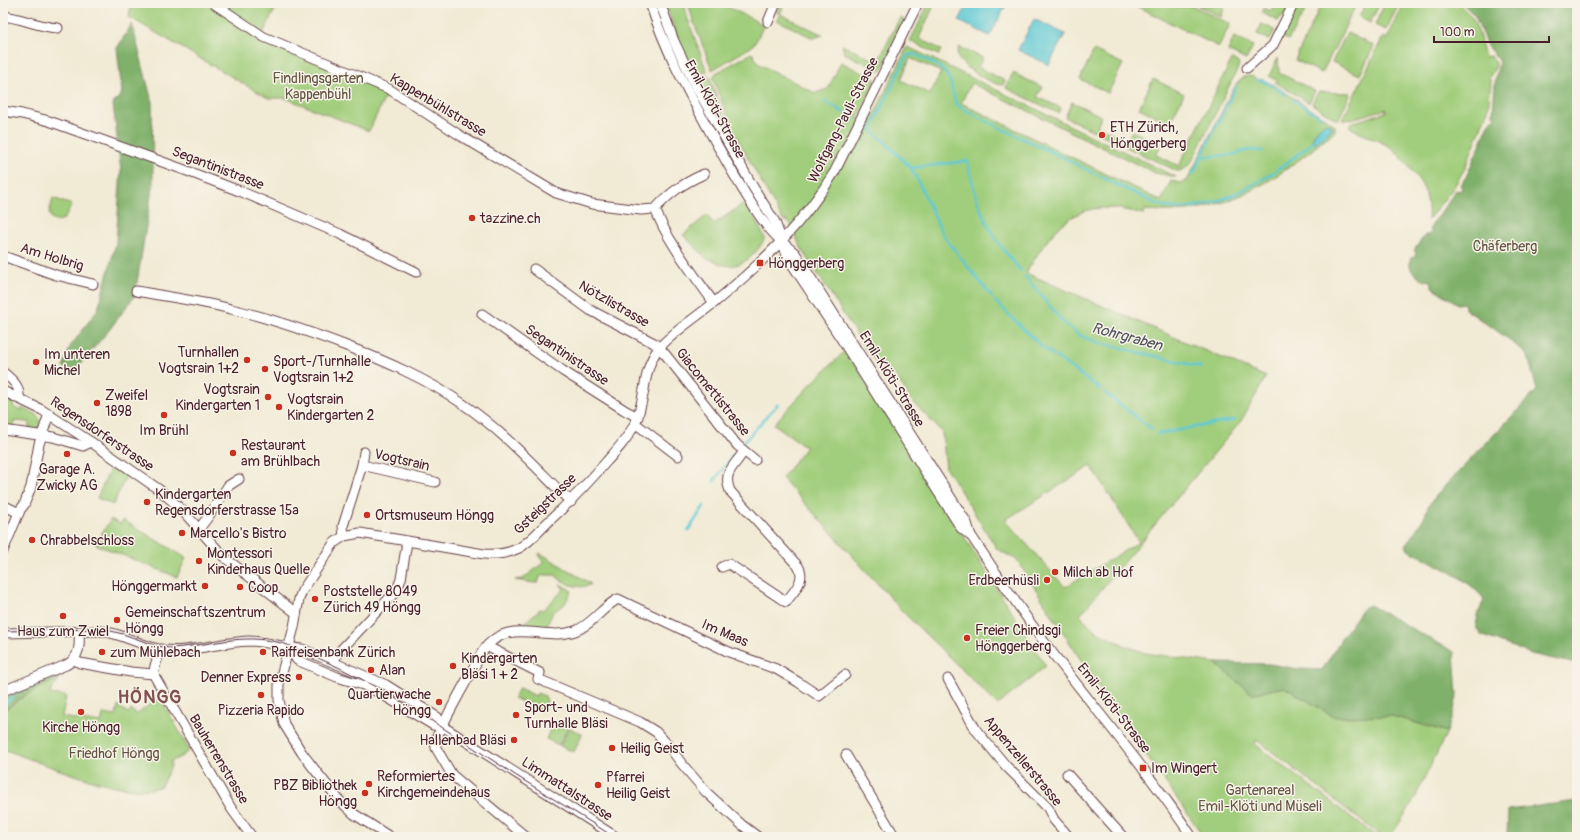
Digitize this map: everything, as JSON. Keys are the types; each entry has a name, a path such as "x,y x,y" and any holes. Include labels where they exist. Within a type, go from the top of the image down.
{"street":[{"name":"Kappenbühlstrasse","path":"213,3 264,37 390,89 461,136 556,193 592,204 642,210 655,209"},
{"name":"Emil-Klöti-Strasse","path":"650,3 667,51 687,91 756,211 781,242"},
{"name":"Emil-Klöti-Strasse","path":"660,3 674,42 695,85 753,187 775,222 788,258 842,340 961,528 972,538 1024,614 1085,695 1143,768 1192,837"},
{"path":"768,22 776,3"},
{"name":"Wolfgang-Pauli-Strasse","path":"781,242 816,202 835,172 918,3"},
{"path":"1247,68 1273,45 1294,3"},
{"path":"3,16 17,18 46,27 58,28"},
{"name":"Segantinistrasse","path":"3,111 49,121 142,154 271,204 340,234 416,272"},
{"path":"704,174 674,190 655,209 661,226 714,303"},
{"name":"Gsteigstrasse","path":"344,536 360,534 498,555 505,554 520,547 571,502 618,448 637,420 648,370 651,361 659,348 714,303 781,242"},
{"name":"Am Holbrig","path":"3,256 56,275 93,284"},
{"name":"Nötzlistrasse","path":"534,269 590,310 654,343 659,348"},
{"path":"136,291 230,308 260,316 309,332 378,359 406,372 456,400 486,422 512,443 571,502"},
{"name":"Segantinistrasse","path":"482,314 563,371 626,411 678,456"},
{"name":"Giacomettistrasse","path":"659,348 737,445 744,451 728,471 727,481 730,491 798,566 802,574 802,578 786,602 729,564 722,567"},
{"path":"3,372 17,384 20,391 19,399"},
{"name":"Regensdorferstrasse","path":"3,391 49,414 161,491 181,509 224,557 296,612"},
{"path":"3,551 31,487 39,444 49,414"},
{"path":"3,430 42,435 83,446 91,442"},
{"path":"744,451 755,460"},
{"name":"Vogtsrain","path":"344,536 343,526 362,465 364,452"},
{"name":"Vogtsrain","path":"362,465 435,482"},
{"path":"199,528 228,486 239,479"},
{"path":"3,505 19,513"},
{"path":"344,536 334,543 302,591 279,684 280,709 284,724 289,733 315,770 339,800 354,814 390,837"},
{"path":"333,662 338,653 397,590 401,579 407,542"},
{"name":"Im Maas","path":"488,645 500,636 511,633 556,634 574,631 582,628 611,603 618,599 729,652 776,669 819,696 845,675"},
{"path":"3,633 79,631 109,632 161,649 177,650 249,641 274,643 289,648 302,649 333,662 366,682"},
{"path":"3,691 66,665 74,660 78,655 79,631"},
{"path":"526,837 452,775 436,748 435,741 442,726 481,654 488,645 492,649 540,673 538,679 650,728 661,736 692,776 721,806 758,837"},
{"path":"289,648 297,660 337,677 366,682"},
{"path":"74,660 80,664 154,674 161,649"},
{"name":"Bauherrenstrasse","path":"154,674 231,808 252,837"},
{"name":"Appenzellerstrasse","path":"948,679 976,730 1006,766 1048,808 1054,820 1069,837"},
{"name":"Limmattalstrasse","path":"366,682 378,692 433,725 442,726 616,837"},
{"path":"846,754 895,837"},
{"path":"1067,774 1122,837"}],"green space":[{"name":"Findlingsgarten Kappenbühl","path":"131,3 210,3 244,28 388,91 369,131 285,98 268,98 129,17"},
{"path":"217,3 278,3 263,34"},
{"path":"665,3 684,3 687,17 707,72 694,74 678,40"},
{"path":"688,3 720,3 764,25 756,41 751,47 712,70"},
{"path":"780,3 785,3 780,14 776,12"},
{"path":"929,3 935,3 919,38 942,50 939,55 910,41"},
{"path":"1137,3 1163,3 1177,7 1193,6 1230,24 1219,47 1136,6"},
{"path":"1275,3 1290,3 1284,17 1281,16 1278,21 1262,13 1264,8 1271,11"},
{"path":"1298,3 1310,3 1288,40 1282,37"},
{"path":"1322,3 1357,3 1322,73 1295,60"},
{"path":"1366,3 1380,3 1370,23 1359,17"},
{"path":"1385,3 1392,3 1398,6 1386,30 1375,25"},
{"path":"1404,3 1458,3 1472,17 1479,34 1485,57 1491,56 1495,62 1495,68 1489,78 1491,82 1488,110 1465,168 1454,187 1428,220 1428,203 1424,189 1405,162 1388,146 1349,126 1351,123 1386,112 1386,109 1348,120 1342,120 1383,37 1387,39"},
{"name":"Chäferberg","path":"1462,3 1577,3 1577,664 1531,654 1481,635 1476,627 1478,615 1484,599 1477,591 1459,577 1439,565 1408,550 1406,545 1425,516 1428,506 1440,491 1537,390 1528,356 1510,340 1465,309 1465,305 1462,303 1458,304 1432,287 1432,282 1428,280 1425,281 1418,277 1410,266 1411,258 1415,257 1416,253 1414,250 1425,235 1429,235 1431,231 1430,228 1456,190 1460,191 1462,188 1460,185 1466,177 1491,120 1494,119 1495,116 1493,114 1495,83 1499,60 1487,46 1475,16"},
{"path":"1224,5 1222,17 1198,6"},
{"path":"780,14 823,35 813,38 777,20"},
{"path":"900,17 905,21 881,71 844,53 842,45 878,62"},
{"path":"132,24 152,102 153,183 135,295 110,329 73,372 63,367 70,347 98,309 116,243 121,171 113,104 122,93 117,48"},
{"path":"1262,24 1275,30 1270,40 1257,34"},
{"path":"1347,33 1374,46 1360,75 1332,62"},
{"path":"1234,37 1253,46 1246,60 1228,51"},
{"name":"Gartenareal Emil-Klöti und Müseli","path":"907,47 1176,177 1155,173 971,83 961,103 1161,201 1171,181 1181,183 1187,181 1230,95 1238,83 1245,77 1253,77 1257,80 1261,79 1274,85 1335,125 1335,131 1292,165 1270,180 1248,192 1225,201 1201,208 1174,211 1145,210 1144,214 1122,209 1108,208 1093,209 1080,213 1058,228 1049,238 1026,273 1266,377 1241,421 1080,615 1097,632 1145,653 1215,663 1252,694 1284,687 1335,717 1392,716 1447,732 1412,804 1390,837 1382,837 1257,740 1255,744 1377,837 1204,837 1095,682 1017,560 997,549 946,468 942,432 912,401 895,375 877,363 865,348 800,246 790,223 782,219 733,131 713,78 716,73 752,53 759,64 815,93 828,89 841,62 876,80 858,118 869,125","holes":["910,58 941,72 930,94 901,80","1091,466 1139,542 1065,587 1005,520"]},
{"path":"959,47 983,58 978,67 1005,81 1003,85 992,82 977,74 964,64 957,55"},
{"path":"1094,50 1123,64 1108,93 1080,79"},
{"path":"1278,58 1279,73 1315,91 1309,103 1275,82 1277,80 1269,76"},
{"path":"1232,59 1239,63 1238,68 1192,161 1186,168 1177,171 1124,146 1132,131 1161,145 1156,155 1179,166"},
{"path":"1013,73 1042,87 1037,97 1061,108 1058,113 1006,88"},
{"path":"709,76 733,141 732,143 697,79"},
{"path":"1153,79 1184,94 1170,123 1139,108"},
{"path":"1318,92 1351,93 1338,120 1312,104"},
{"path":"1072,102 1101,116 1097,126 1120,137 1117,142 1065,117"},
{"path":"53,198 72,205 64,219 58,221 52,219 49,213"},
{"path":"746,202 765,238 749,259 737,265 731,266 707,259 683,235 707,215 714,224"},
{"path":"846,350 1046,666 998,705 903,612 782,478 806,447 774,424 809,386"},
{"path":"7,401 14,404 13,407 21,411 22,408 36,414 40,423 39,427 35,429 29,428 29,422 14,421 14,427 3,425 3,408"},
{"path":"111,467 127,474 113,505 97,498"},
{"path":"111,519 120,524 123,520 186,558 177,577 95,544"},
{"path":"540,553 591,584 582,587 572,585 562,581 555,575 543,575 540,577 538,583 515,580 523,579 544,562 539,555"},
{"path":"560,584 572,591 564,605 553,612 546,627 531,627 523,624 540,609 543,610 564,589"},
{"path":"1370,605 1454,652 1457,696 1447,732 1392,716 1335,717 1284,687 1252,694 1215,663 1269,664 1298,669 1322,670 1343,636 1364,607"},
{"path":"57,672 60,678 27,694 3,711 3,698"},
{"name":"Friedhof Höngg","path":"60,678 49,694 66,696 62,717 101,723 103,714 116,716 118,706 128,713 131,710 137,714 149,705 161,699 189,749 184,755 170,762 171,766 161,786 147,789 129,789 107,784 59,770 3,749 3,711 27,694"},
{"path":"519,688 536,696 537,693 545,696 547,702 543,711 514,698"},
{"path":"554,721 568,727 559,745 546,739"},
{"path":"569,728 582,734 574,752 560,746"},
{"path":"1577,801 1577,837 1507,837 1508,810"}],"water":[{"path":"968,3 1002,3 1006,5 990,36 959,21"},
{"path":"1034,19 1065,34 1049,65 1018,50"},
{"path":"1327,123 1332,127 1331,130 1314,143 1312,140 1316,132 1321,126"}],"waterway":[{"path":"872,130 873,125 907,56 913,54 936,65 945,73 949,78 957,105 994,125 1146,199 1166,207 1179,208 1198,206 1234,194 1268,176 1313,142"},
{"path":"1257,80 1268,83 1286,95"},
{"path":"1192,176 1236,87"},
{"name":"Rohrgraben","path":"823,100 855,119"},
{"path":"1293,100 1321,117"},
{"name":"Rohrgraben","path":"869,128 911,168 943,235 992,297"},
{"path":"1202,157 1230,155 1250,150 1263,151"},
{"name":"Rohrgraben","path":"911,168 967,161 980,209 986,222 1000,246 1021,271"},
{"name":"Rohrgraben","path":"1025,276 1062,321 1079,335 1096,342 1201,367"},
{"name":"Rohrgraben","path":"995,301 1041,346 1100,389"},
{"name":"Rohrgraben","path":"1104,392 1152,429"},
{"path":"743,443 778,404"},
{"name":"Rohrgraben","path":"1157,434 1235,420"},
{"path":"714,481 733,455"},
{"path":"688,531 704,506"},
{"path":"40,680 55,675"},
{"path":"3,705 13,697"}],"tram line":[{"path":"3,631 103,629 123,634 157,646 169,648 246,639 258,639 289,645 360,678 402,702 614,837"}],"place":[{"name":"ETH Zürich, Hönggerberg","path":"1102,135"},
{"name":"tazzine.ch","path":"472,218"},
{"name":"Hönggerberg","path":"760,263"},
{"name":"Turnhallen Vogtsrain 1+2","path":"247,360"},
{"name":"Im unteren Michel","path":"36,362"},
{"name":"Sport-/Turnhalle Vogtsrain 1+2","path":"265,369"},
{"name":"Vogtsrain Kindergarten 1","path":"268,397"},
{"name":"Zweifel 1898","path":"97,403"},
{"name":"Vogtsrain Kindergarten 2","path":"279,407"},
{"name":"Im Brühl","path":"164,415"},
{"name":"Restaurant am Brühlbach","path":"233,453"},
{"name":"Garage A. Zwicky AG","path":"67,454"},
{"name":"Kindergarten Regensdorferstrasse 15a","path":"147,502"},
{"name":"Ortsmuseum Höngg","path":"367,515"},
{"name":"Marcello's Bistro","path":"182,533"},
{"name":"Chrabbelschloss","path":"32,540"},
{"name":"Montessori Kinderhaus Quelle","path":"199,561"},
{"name":"Milch ab Hof","path":"1055,572"},
{"name":"Erdbeerhüsli","path":"1047,580"},
{"name":"Hönggermarkt","path":"205,586"},
{"name":"Coop","path":"240,587"},
{"name":"Poststelle 8049 Zürich 49 Höngg","path":"315,599"},
{"name":"Haus zum Zwiel","path":"63,616"},
{"name":"Gemeinschaftszentrum Höngg","path":"117,620"},
{"name":"Freier Chindsgi Hönggerberg","path":"967,638"},
{"name":"zum Mühlebach","path":"102,652"},
{"name":"Raiffeisenbank Zürich","path":"263,652"},
{"name":"Kindergarten Bläsi 1 + 2","path":"453,666"},
{"name":"Alan","path":"371,670"},
{"name":"Denner Express","path":"299,677"},
{"name":"Pizzeria Rapido","path":"261,695"},
{"name":"Quartierwache Höngg","path":"439,702"},
{"name":"Kirche Höngg","path":"81,712"},
{"name":"Sport- und Turnhalle Bläsi","path":"516,715"},
{"name":"Hallenbad Bläsi","path":"514,740"},
{"name":"Heilig Geist","path":"612,748"},
{"name":"Im Wingert","path":"1143,768"},
{"name":"Reformiertes Kirchgemeindehaus","path":"369,784"},
{"name":"Pfarrei Heilig Geist","path":"598,785"},
{"name":"PBZ Bibliothek Höngg","path":"365,793"}],"district":[{"name":"HÖNGG","path":"150,697"}]}
